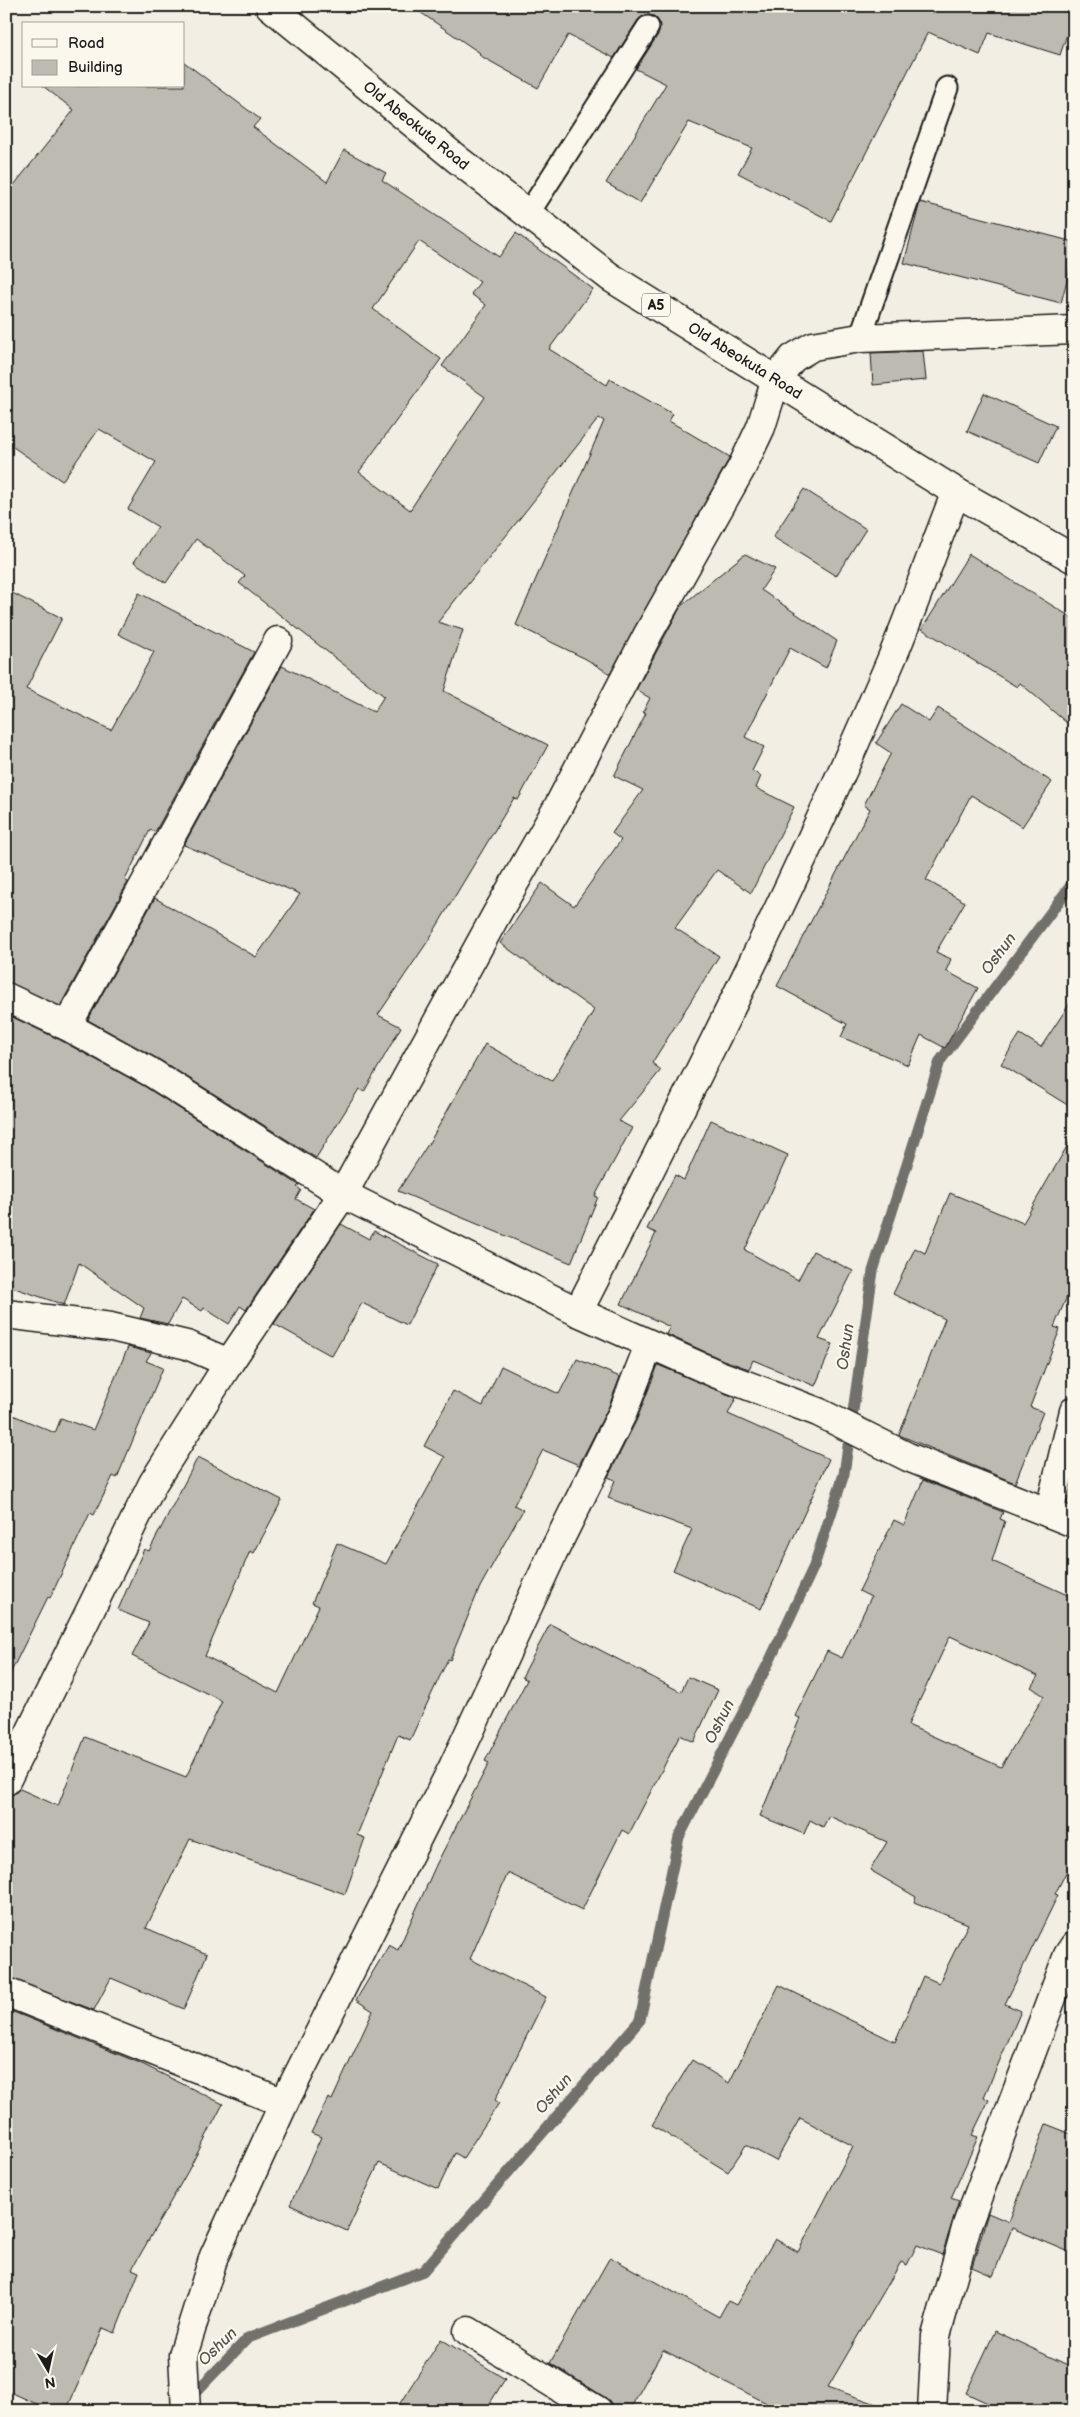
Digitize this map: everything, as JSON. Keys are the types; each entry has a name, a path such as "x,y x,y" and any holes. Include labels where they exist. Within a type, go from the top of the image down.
{"main road":[{"name":"Old Abeokuta Road","path":"270,6 458,160 610,277 956,492 1074,559"},
{"path":"6,1781 153,1483 229,1363 343,1194 496,915 558,807 700,538 742,468 761,427 776,380 793,358 813,346 860,338 1074,330"},
{"path":"578,1312 707,1061 783,902 892,656 956,492"},
{"path":"67,1026 278,641"},
{"path":"6,997 67,1026 152,1073 343,1194 578,1312 718,1374 818,1412 908,1457 1074,1523"},
{"path":"6,1314 111,1327 187,1345 229,1363"},
{"path":"186,2411 182,2355 214,2256 284,2103 453,1767 549,1562 623,1412 649,1345"},
{"path":"1049,1513 1074,1411"},
{"path":"932,2411 936,2336 967,2226 1068,1954 1074,1946"},
{"path":"6,1992 284,2103"},
{"path":"468,2331 598,2411"}],"lane":[{"path":"528,214 648,27"},
{"path":"860,338 948,88"}],"building":[{"path":"411,6 1074,6 1074,14 1060,55 989,33 980,55 928,32 831,221 738,173 752,148 689,122 640,203 606,183 666,84 636,69 659,33 659,22 654,16 648,15 638,20 614,58 568,35 538,88 479,55 480,53"},
{"path":"185,63 260,119 253,127 327,182 344,150 386,173 382,180 499,257 516,233 593,289 549,349 607,385 610,379 673,414 669,421 730,457 610,674 586,659 516,625 604,421 599,418 438,622 463,630 444,691 548,745 518,800 514,798 428,941 378,1015 401,1027 364,1092 359,1089 316,1158 160,1060 88,1020 155,898 256,957 300,894 184,845 282,666 374,712 384,696 239,583 245,576 196,539 166,583 134,562 158,527 128,509 156,462 99,429 62,481 6,442 6,195 74,110 46,88 185,88","holes":["419,241 480,282 471,294 486,305 442,366 485,397 410,510 359,472 441,359 373,309"]},
{"path":"920,202 1074,242 1074,253 1061,303 904,263"},
{"path":"923,351 926,380 873,385 871,353"},
{"path":"984,393 1056,426 1039,463 967,431"},
{"path":"804,489 866,529 836,576 773,537"},
{"path":"745,554 775,569 761,590 837,641 826,668 790,648 745,737 764,747 752,771 761,776 756,788 794,807 751,893 717,870 675,928 719,956 652,1063 661,1070 619,1121 632,1128 595,1196 598,1197 571,1263 398,1191 432,1138 485,1044 552,1081 594,1010 500,943 542,883 574,906 621,840 612,833 643,790 614,776 646,713 643,712 650,698 636,690 681,606"},
{"path":"969,554 1074,619 1074,729 1020,683 1017,687 922,629"},
{"path":"6,590 62,618 26,689 111,730 154,652 118,634 139,593 254,652 155,832 150,830 125,880 128,882 60,1006 6,982"},
{"path":"901,704 929,722 938,708 1052,782 1022,827 971,795 926,880 965,902 936,952 951,959 946,971 978,988 945,1048 921,1035 908,1065 841,1037 847,1024 777,986 870,809 864,805 891,753 876,743"},
{"path":"1074,997 1074,1109 1001,1064 1020,1034 1041,1047"},
{"path":"6,1014 60,1040 144,1086 299,1185 297,1187 301,1190 296,1199 314,1209 246,1310 240,1306 229,1324 204,1308 202,1311 182,1299 168,1324 140,1318 144,1308 79,1263 64,1305 6,1285"},
{"path":"711,1120 788,1155 745,1250 798,1280 813,1251 853,1271 819,1339 833,1344 815,1386 753,1360 749,1369 723,1360 666,1334 670,1327 621,1304 656,1233 647,1229 675,1175 684,1180"},
{"path":"1074,1134 1074,1280 1054,1327 1060,1329 1030,1407 1043,1412 1015,1483 899,1435 945,1319 893,1294 915,1248 925,1253 950,1193 1023,1223"},
{"path":"341,1224 369,1239 374,1231 438,1264 407,1325 362,1303 332,1356 274,1324"},
{"path":"128,1347 151,1353 146,1361 163,1368 117,1478 113,1476 94,1515 90,1513 50,1598 48,1597 6,1682 6,1412 55,1433 61,1418 93,1430"},
{"path":"577,1359 620,1377 609,1406 579,1465 543,1450 514,1505 523,1510 480,1587 450,1660 448,1659 410,1740 398,1735 357,1835 365,1838 345,1894 190,1839 146,1928 207,1954 184,2009 111,1978 94,2010 6,1977 6,1796 14,1794 20,1789 58,1806 85,1737 186,1777 222,1701 132,1656 149,1623 118,1610 144,1549 149,1551 198,1457 282,1500 254,1553 250,1551 205,1656 278,1693 319,1606 312,1603 337,1543 386,1564 445,1457 424,1446 453,1391 483,1406 501,1366 559,1394"},
{"path":"658,1365 736,1398 728,1414 829,1459 761,1609 673,1570 692,1529 608,1498 615,1480 608,1477 637,1419"},
{"path":"923,1480 1003,1512 1000,1519 1005,1521 992,1561 1074,1598 1074,1857 1055,1894 1058,1895 1005,2004 1021,2011 984,2097 989,2100 972,2135 978,2137 951,2198 959,2201 942,2255 917,2245 907,2265 901,2262 828,2387 882,2406 882,2411 782,2411 663,2350 629,2411 622,2411 612,2405 606,2398 550,2363 610,2257 719,2317 728,2301 736,2305 775,2239 798,2252 853,2146 800,2118 776,2161 746,2145 728,2172 652,2125 692,2060 729,2083 779,1985 895,2042 923,1976 939,1983 968,1924 914,1902 916,1897 870,1870 887,1842 829,1816 823,1827 810,1820 804,1834 760,1816 800,1718 795,1716 827,1651 842,1658 871,1597 859,1591 894,1520 904,1525","holes":["950,1636 1038,1676 1031,1687 1044,1696 1001,1767 908,1725"]},
{"path":"550,1624 681,1692 688,1677 718,1690 694,1742 680,1735 629,1834 622,1830 582,1910 508,1873 470,1959 546,1997 495,2100 499,2103 463,2158 455,2153 438,2189 379,2163 347,2231 290,2205 321,2137 311,2133 328,2098 332,2100 373,2011 356,2000 389,1945 398,1950 436,1865 489,1763 485,1761 527,1680 522,1677"},
{"path":"6,2009 140,2063 223,2104 188,2171 132,2269 139,2272 115,2333 103,2328 66,2411 52,2411 6,2390"},
{"path":"1046,2124 1074,2135 1074,2254 1012,2228 993,2276 972,2267 988,2213 1009,2222"},
{"path":"995,2331 1074,2368 1074,2411 1005,2411 966,2393"},
{"path":"441,2339 505,2379 485,2411 395,2411"}],"waterway":[{"name":"Oshun","path":"189,2399 248,2338 423,2271 640,2020 679,1837 770,1660 814,1566 844,1474 873,1271 940,1061 1074,881"}]}
